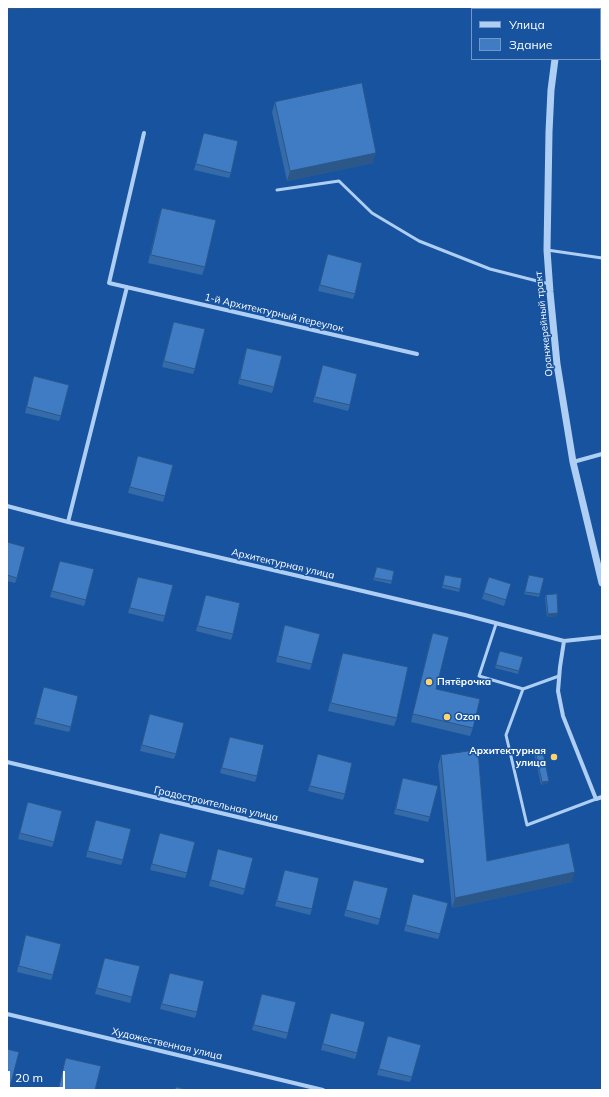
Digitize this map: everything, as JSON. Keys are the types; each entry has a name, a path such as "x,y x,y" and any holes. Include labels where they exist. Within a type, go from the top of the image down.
{"street":[{"name":"Оранжерейный тракт","path":"555,60 551,90 549,132 547,250 549,284 557,364 573,462 602,583"},
{"name":"1-й Архитектурный переулок","path":"144,133 109,283 417,354"},
{"path":"68,522 127,288"},
{"path":"573,462 602,454"},
{"name":"Архитектурная улица","path":"7,506 68,522 457,613 564,641 602,637"},
{"path":"564,641 558,692 563,716 596,799 602,797"},
{"name":"Градостроительная улица","path":"7,762 422,861"},
{"name":"Художественная улица","path":"7,1014 323,1090"}],"lane":[{"path":"277,190 339,181 372,213 419,241 490,269 549,284"},
{"path":"547,250 602,258"},
{"path":"496,624 479,676 523,689 559,676"},
{"path":"523,689 506,735 527,825 596,799"}],"building":[{"path":"362,83 376,153 290,171 275,102"},
{"path":"204,133 238,141 231,173 196,164"},
{"path":"162,208 216,220 205,267 151,255"},
{"path":"328,254 362,263 355,294 320,285"},
{"path":"174,322 205,329 195,369 164,361"},
{"path":"247,348 282,356 274,387 240,379"},
{"path":"323,365 357,374 350,405 315,397"},
{"path":"34,376 69,385 61,416 27,407"},
{"path":"138,456 173,465 165,496 130,487"},
{"path":"7,542 25,547 17,578 7,575"},
{"path":"60,561 94,569 86,600 52,591"},
{"path":"377,567 394,571 392,581 374,578"},
{"path":"445,575 462,578 460,589 443,585"},
{"path":"529,575 544,578 540,594 525,592"},
{"path":"138,577 173,585 165,616 130,608"},
{"path":"489,577 511,584 506,600 484,593"},
{"path":"557,594 558,613 548,614 546,595"},
{"path":"206,595 240,603 233,634 198,626"},
{"path":"285,625 320,634 312,664 278,656"},
{"name":"Пятёрочка","path":"433,633 449,637 436,689 480,699 473,728 413,714"},
{"path":"500,651 523,657 519,671 496,665"},
{"path":"343,653 408,667 397,718 331,703"},
{"path":"44,687 78,696 71,727 36,718"},
{"path":"150,714 184,723 176,754 142,745"},
{"path":"230,737 264,745 257,776 222,768"},
{"path":"542,748 549,781 542,782 535,750"},
{"path":"478,750 487,861 569,843 575,872 455,898 441,755"},
{"path":"318,754 352,763 345,794 310,786"},
{"path":"403,778 438,786 430,817 396,809"},
{"path":"28,802 62,811 54,842 20,833"},
{"path":"96,820 131,829 123,860 88,851"},
{"path":"160,833 195,842 187,873 152,864"},
{"path":"218,849 253,858 245,889 211,880"},
{"path":"285,870 319,878 312,909 277,901"},
{"path":"354,880 388,888 380,919 346,910"},
{"path":"413,894 448,903 440,934 406,925"},
{"path":"26,935 61,944 53,975 19,966"},
{"path":"105,958 140,966 132,997 97,988"},
{"path":"170,973 204,981 197,1012 162,1004"},
{"path":"262,994 296,1002 288,1033 254,1025"},
{"path":"331,1013 365,1022 357,1053 323,1044"},
{"path":"388,1036 421,1045 412,1077 379,1069"},
{"path":"7,1049 19,1052 11,1083 7,1082"},
{"path":"66,1058 101,1066 95,1090 65,1090 59,1088"},
{"path":"176,1087 189,1090 175,1090"}],"place":[{"name":"Пятёрочка","path":"429,682"},
{"name":"Ozon","path":"447,717"},
{"name":"Архитектурная улица","path":"554,757"}]}
